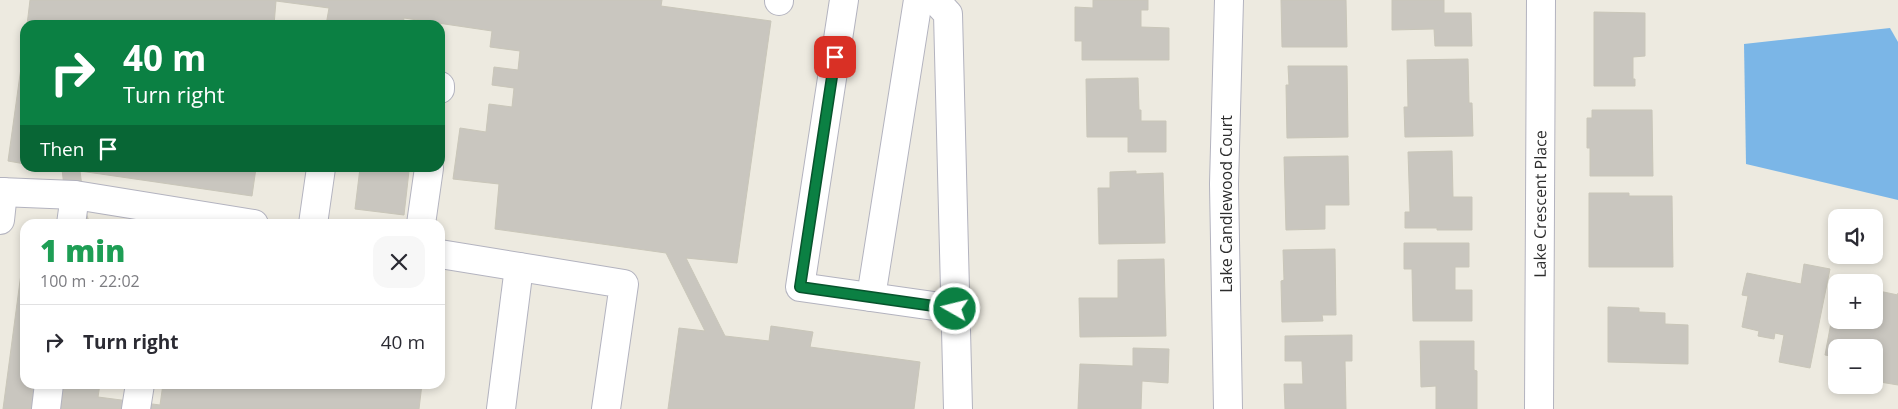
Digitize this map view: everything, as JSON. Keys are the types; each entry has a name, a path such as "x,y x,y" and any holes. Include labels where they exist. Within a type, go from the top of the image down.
{"street":[{"path":"844,0 800,287 955,309"},
{"path":"871,297 918,0"},
{"path":"935,0 948,14 958,409"},
{"name":"Lake Candlewood Court","path":"1228,409 1224,184 1229,0"},
{"name":"Lake Crescent Place","path":"1539,409 1541,0"},
{"path":"314,219 320,172"},
{"path":"422,219 428,172"},
{"path":"0,220 2,192 75,196 167,217 192,219"},
{"path":"72,219 75,196"},
{"path":"445,255 624,284 606,409"},
{"path":"501,409 519,266"},
{"path":"46,409 48,389"},
{"path":"136,409 139,389"}],"water":[{"path":"1890,28 1898,42 1898,200 1746,164 1744,44"}],"building":[{"path":"30,0 662,0 661,6 771,21 737,263 686,258 725,336 769,341 771,326 813,332 810,347 920,362 914,409 668,409 679,328 705,331 666,253 495,229 499,184 453,179 460,128 486,132 489,104 512,107 514,88 492,85 494,67 518,70 520,51 490,47 492,31 445,24 445,20 404,18 404,20 327,20 329,8 276,1 274,20 28,20"},
{"path":"1093,0 1148,0 1148,10 1141,10 1141,27 1169,28 1169,60 1082,60 1082,41 1075,41 1075,7 1093,8"},
{"path":"1281,0 1346,0 1347,47 1282,47"},
{"path":"1392,0 1444,0 1444,13 1471,13 1472,46 1435,46 1434,29 1392,30"},
{"path":"1594,12 1645,13 1645,56 1633,57 1633,79 1635,79 1635,86 1594,86"},
{"path":"1468,59 1469,103 1472,103 1473,136 1405,137 1404,107 1408,107 1407,60"},
{"path":"1288,66 1347,66 1348,137 1287,138 1286,85 1289,85"},
{"path":"20,75 20,163 8,161"},
{"path":"1138,78 1141,121 1166,121 1166,152 1128,152 1128,137 1087,137 1086,79"},
{"path":"1592,110 1652,110 1653,176 1590,176 1590,148 1587,148 1587,118 1592,118"},
{"path":"1452,151 1453,197 1472,197 1472,230 1405,228 1405,212 1410,212 1408,152"},
{"path":"1348,156 1349,205 1325,205 1325,229 1286,230 1284,157"},
{"path":"1136,171 1136,174 1163,173 1165,243 1099,244 1098,188 1110,188 1110,172"},
{"path":"62,172 80,172 85,210 88,219 70,219 66,205"},
{"path":"87,172 255,172 252,196"},
{"path":"360,172 409,172 404,215 355,209"},
{"path":"1589,193 1629,193 1629,196 1672,196 1673,267 1589,267"},
{"path":"1404,243 1469,243 1469,267 1455,267 1455,290 1472,290 1472,321 1413,321 1412,269 1404,269"},
{"path":"1335,249 1336,315 1322,315 1323,321 1282,322 1281,281 1284,280 1283,250"},
{"path":"1164,259 1166,336 1080,337 1079,298 1118,298 1118,260"},
{"path":"1804,264 1830,269 1810,368 1779,362 1784,335 1775,333 1774,339 1758,336 1759,331 1742,327 1748,296 1742,295 1747,273 1801,284"},
{"path":"20,281 20,389 99,389 98,397 160,405 162,389 421,389 419,409 3,409"},
{"path":"1883,292 1898,295 1898,385 1883,382 1883,339 1828,339 1828,356 1825,355 1830,329 1883,329"},
{"path":"1608,307 1639,308 1639,312 1665,313 1665,324 1688,325 1688,364 1608,362"},
{"path":"1352,335 1352,361 1345,361 1346,409 1285,409 1284,384 1303,384 1302,361 1285,361 1285,336"},
{"path":"1420,341 1474,341 1474,370 1477,371 1477,409 1436,409 1436,386 1421,387"},
{"path":"1133,348 1169,349 1168,383 1142,381 1141,409 1078,409 1080,364 1133,366"}],"route":[{"path":"835,57 800,287 955,309"}]}
